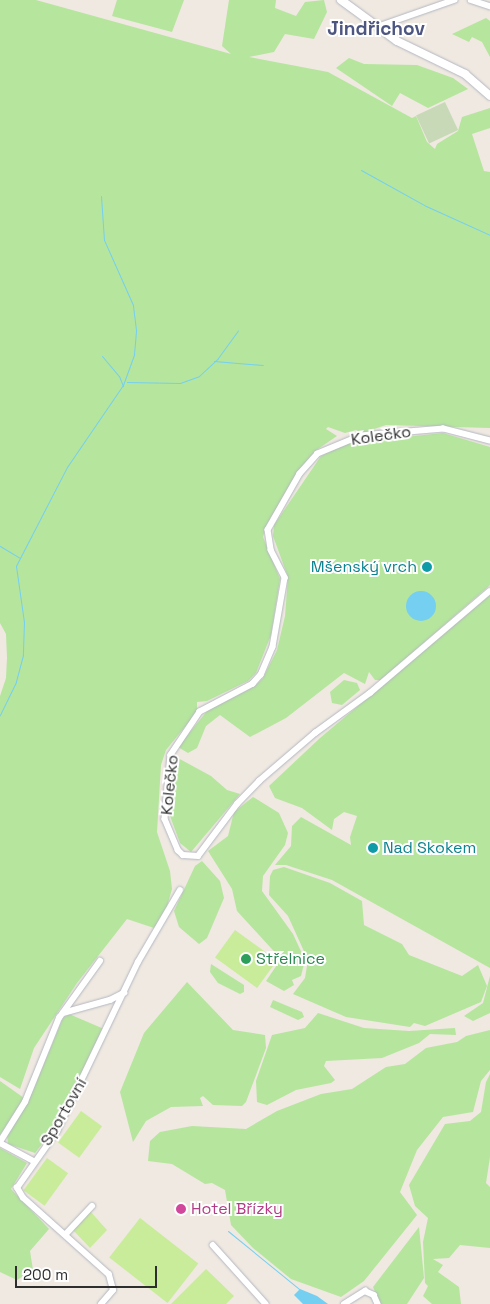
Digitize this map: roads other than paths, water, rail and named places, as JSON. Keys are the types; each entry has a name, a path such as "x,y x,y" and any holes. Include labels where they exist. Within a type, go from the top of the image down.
{"street":[{"path":"341,0 378,27 465,74 490,96"},
{"path":"378,27 454,0"},
{"path":"471,0 490,6"},
{"name":"Kolečko","path":"490,441 444,429 362,436 318,454 300,474 268,530 271,550 285,578 273,647 261,675 254,684 225,696 200,712 170,755 165,819 178,850 183,855 198,856 236,804 259,781 309,738 370,693 490,591"},
{"name":"Sportovní","path":"101,1304 113,1290 109,1275 18,1191 19,1182 57,1131 124,993 180,890"},
{"path":"34,1161 0,1143 25,1102 63,1013 100,962"},
{"path":"63,1013 110,1000 124,993"},
{"path":"66,1234 92,1206"},
{"path":"213,1245 266,1304"},
{"path":"344,1304 365,1291 374,1295 378,1304"}],"water":[{"path":"421,591 431,596 436,606 431,616 421,621 411,616 406,606 411,596"},
{"path":"300,1289 317,1296 328,1304 303,1304 294,1295"}],"waterway":[{"path":"361,170 426,206 490,235"},
{"path":"20,558 67,467 123,385 134,354 136,330 133,305 104,240 101,196"},
{"path":"127,382 180,383 199,376 218,358 238,330"},
{"path":"102,356 119,376 123,386"},
{"path":"214,361 263,365"},
{"path":"0,546 20,558 16,566 24,622 23,655 16,682 0,715"},
{"path":"228,1231 299,1289"}],"place":[{"name":"Mšenský vrch","path":"427,567"},
{"name":"Nad Skokem","path":"373,848"},
{"name":"Střelnice","path":"246,959"},
{"name":"Hotel Břízky","path":"181,1209"}],"district":[{"name":"Jindřichov","path":"376,29"}]}
